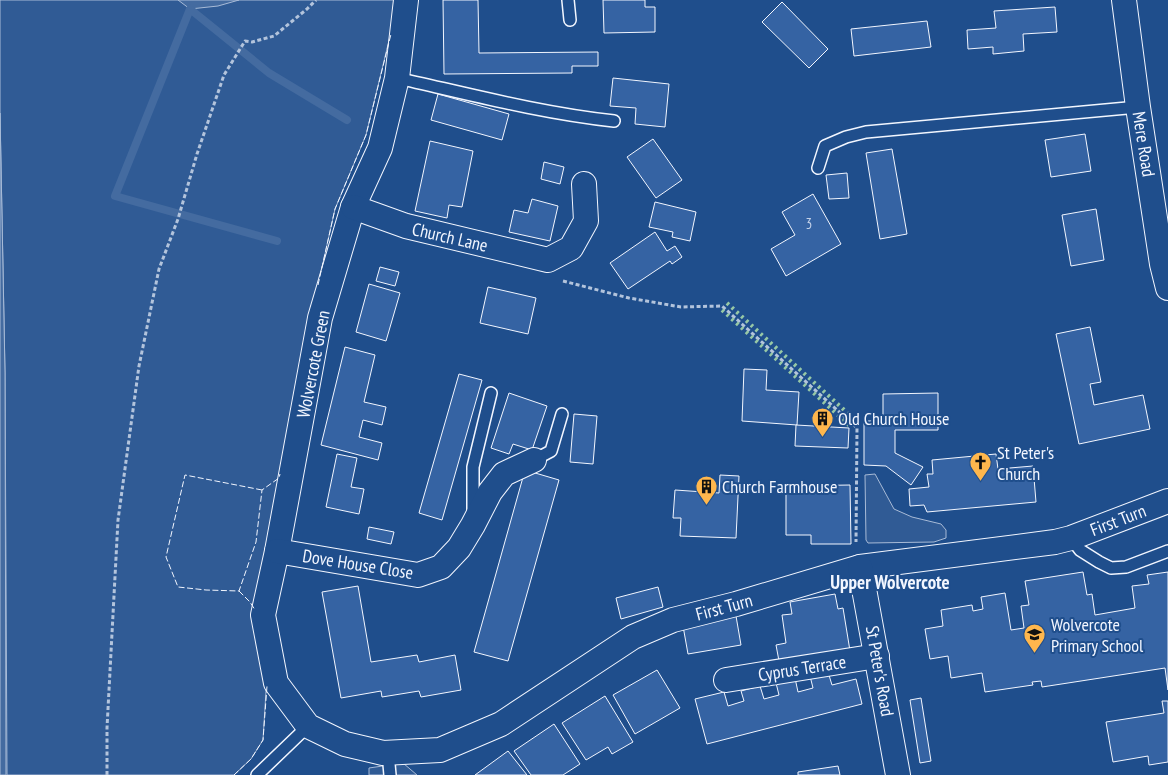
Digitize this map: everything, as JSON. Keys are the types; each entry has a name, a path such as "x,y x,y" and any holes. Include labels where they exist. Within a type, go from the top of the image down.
{"street":[{"name":"Wolvercote Green","path":"308,726 276,683 263,615 277,551 320,318 353,207 380,148 397,78 406,0"},
{"name":"Mere Road","path":"1124,0 1138,107 1162,264 1168,288"},
{"name":"Church Lane","path":"353,207 406,226 548,260 571,248 586,221 584,184"},
{"name":"Dove House Close","path":"277,551 418,575 441,567 459,548 490,492 504,474 534,460"},
{"name":"First Turn","path":"308,726 345,744 383,753 389,764 440,750 501,724 633,637 673,620 860,568 1055,542 1071,538 1168,501"},
{"name":"St Peter's Road","path":"860,568 898,775"},
{"name":"Cyprus Terrace","path":"726,680 877,656"}],"lane":[{"path":"568,0 570,20"},
{"path":"397,78 585,118 614,120"},
{"path":"818,168 825,146 846,137 866,132 1138,107"},
{"path":"473,525 473,467 491,393"},
{"path":"534,460 551,451 562,414"},
{"path":"1071,538 1080,550 1111,568 1126,567 1168,551"},
{"path":"256,775 308,726"}],"path":[{"path":"107,775 107,728 118,520 139,366 158,269 183,205 196,154 224,75 245,41 252,42 274,36 316,0"},
{"path":"563,281 628,298 680,307 722,306 857,428 856,543 860,568"}],"shaded area":[{"path":"0,0 395,0 393,24 366,135 335,209 279,478 263,740 251,759 234,775 7,775 5,373 0,113"},
{"path":"178,0 239,0 218,6 190,9"},
{"path":"0,113 5,373 6,775 0,775"},
{"path":"875,474 894,509 912,517 941,524 946,530 946,538 934,542 868,543 866,540 865,475"},
{"path":"403,763 417,775 369,775 369,768"}],"building":[{"path":"443,0 478,0 479,53 598,52 598,66 572,66 572,73 444,74"},
{"path":"603,0 645,0 645,7 655,7 655,32 604,33"},
{"path":"782,2 828,49 809,68 762,22"},
{"path":"1055,7 1057,32 1023,34 1024,51 993,54 993,47 968,49 967,30 996,28 994,11"},
{"path":"927,21 931,47 854,56 851,29"},
{"path":"613,78 669,84 665,127 635,124 636,108 610,106"},
{"path":"438,94 509,114 502,140 431,120"},
{"path":"1085,134 1091,171 1051,177 1045,140"},
{"path":"653,139 682,180 656,198 627,157"},
{"path":"430,141 473,151 462,207 449,205 447,218 415,211"},
{"path":"892,149 907,234 880,239 866,153"},
{"path":"544,162 564,167 560,184 541,179"},
{"path":"847,173 849,198 829,199 826,175"},
{"path":"813,194 841,244 786,276 771,249 795,235 782,212"},
{"path":"532,199 558,206 550,241 509,232 514,210 528,213"},
{"path":"655,202 696,212 690,241 672,237 673,232 649,227"},
{"path":"1096,209 1104,260 1071,266 1062,215"},
{"path":"655,232 667,251 675,246 682,257 672,264 670,261 628,289 610,263"},
{"path":"380,267 399,272 395,286 376,281"},
{"path":"369,284 400,293 386,341 356,332"},
{"path":"488,287 536,298 528,334 480,323"},
{"path":"1090,327 1101,382 1090,384 1094,405 1143,395 1150,429 1079,444 1056,334"},
{"path":"345,347 375,355 364,402 386,407 382,425 363,420 359,437 382,443 378,460 321,445"},
{"path":"744,369 767,370 766,390 799,392 797,425 742,421"},
{"path":"459,374 482,380 442,520 419,513"},
{"path":"509,393 547,406 532,450 513,444 509,454 491,448"},
{"path":"938,393 938,430 895,430 895,453 923,467 911,485 886,466 864,465 864,421 883,421 883,394"},
{"path":"574,414 597,416 593,464 570,462"},
{"name":"Old Church House","path":"796,425 849,428 848,448 795,446"},
{"path":"337,454 357,458 351,487 364,489 359,514 326,507"},
{"name":"St Peter's Church","path":"996,454 998,469 1033,466 1036,502 927,512 924,505 910,506 909,489 929,487 927,474 933,474 932,460"},
{"path":"525,470 559,480 508,661 474,652"},
{"name":"Church Farmhouse","path":"720,475 739,476 736,538 680,536 681,518 673,518 675,490 719,493"},
{"path":"850,485 851,544 811,544 811,535 786,535 786,486"},
{"path":"369,527 394,532 391,544 367,539"},
{"path":"1083,572 1087,595 1092,594 1095,615 1135,608 1132,586 1149,584 1147,575 1168,572 1168,690 1165,668 1042,687 1041,681 1032,682 1033,685 985,692 982,673 951,678 948,656 930,659 925,629 943,626 941,610 972,605 973,611 983,609 981,597 1005,593 1011,630 1024,628 1021,606 1029,605 1025,581"},
{"path":"358,586 371,662 417,655 419,662 455,655 461,690 421,697 419,691 382,697 381,691 341,698 322,592"},
{"path":"658,587 663,607 621,619 616,598"},
{"path":"835,594 838,609 843,608 851,657 779,661 776,645 786,643 782,615 792,614 790,602"},
{"path":"736,616 741,645 688,654 683,626"},
{"path":"657,670 680,708 635,734 613,695"},
{"path":"828,672 832,685 856,679 862,704 707,744 695,699 724,692 728,706 744,701 741,691 760,686 764,699 779,695 776,683 795,678 798,692 813,688 810,676"},
{"path":"605,696 633,742 612,754 608,747 586,760 562,723"},
{"path":"921,698 931,761 920,763 910,700"},
{"path":"1162,701 1168,701 1168,762 1149,765 1148,756 1113,762 1106,722 1164,713"},
{"path":"554,724 580,764 563,775 531,775 514,751"},
{"path":"508,751 527,775 475,775"},
{"path":"838,766 840,775 798,775 798,772"}],"waterway":[{"path":"277,241 115,196 190,9 269,73 347,120"}],"hedge":[{"path":"727,303 853,418"},
{"path":"722,310 850,426"}],"fence":[{"path":"318,285 335,209 366,135 391,34"},
{"path":"262,490 185,475 166,557 178,587 239,591 256,542 262,490 279,478 280,474"},
{"path":"239,591 255,610"},
{"path":"234,775 251,759 263,740 267,686"}],"place":[{"name":"Old Church House","path":"822,437"},
{"name":"St Peter's Church","path":"981,481"},
{"name":"Church Farmhouse","path":"706,505"},
{"name":"Wolvercote Primary School","path":"1035,653"}],"district":[{"name":"Upper Wolvercote","path":"890,582"}]}
